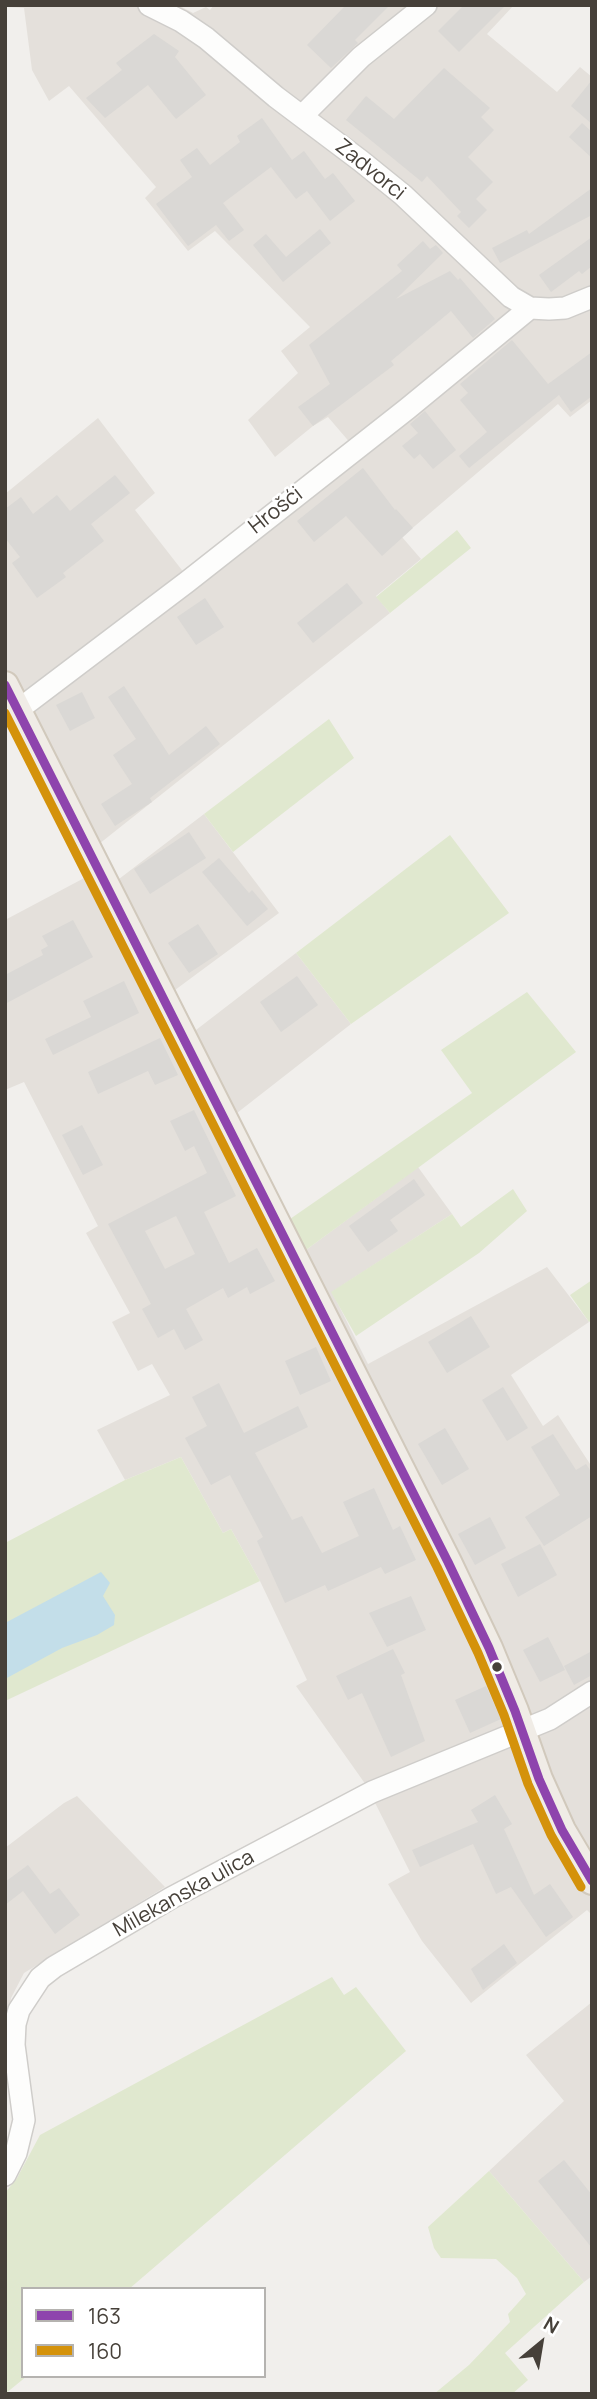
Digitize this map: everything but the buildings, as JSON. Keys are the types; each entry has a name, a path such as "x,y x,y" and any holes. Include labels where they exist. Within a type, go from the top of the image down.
{"main road":[{"path":"5,685 442,1550 488,1648 562,1830 592,1881"}],"street":[{"name":"Zadvorci","path":"149,5 181,21 206,38 403,195 511,297 530,308"},
{"path":"302,116 360,57 426,5"},
{"path":"530,308 565,308 592,297"},
{"name":"Hrošći","path":"18,710 187,582 407,409 530,308"},
{"name":"Milekanska ulica","path":"5,2175 16,2153 24,2120 14,2045 15,2024 19,2010 40,1978 171,1898 372,1792 550,1719 592,1692"}],"shaded area":[{"path":"5,5 178,5 193,13 206,7 210,10 214,5 514,5 487,34 557,92 580,67 592,77 592,400 570,417 558,404 402,537 421,559 376,596 390,613 99,844 119,879 204,814 279,913 175,990 196,1030 296,953 351,1024 237,1113 306,1250 418,1167 452,1214 332,1292 368,1364 547,1267 589,1322 511,1375 543,1426 558,1415 592,1467 592,1915 587,1910 471,2003 422,1941 388,1884 410,1872 366,1785 296,1686 307,1680 260,1581 231,1529 223,1533 181,1457 125,1480 97,1430 170,1395 152,1364 138,1371 112,1322 130,1313 86,1233 98,1226 24,1082 5,1090 5,920 88,876 5,717 5,494 98,418 155,493 135,510 185,574 352,445 328,417 275,457 248,420 298,373 281,351 310,327 215,231 188,251 145,198 156,187 69,86 49,101 32,70 24,8"},
{"path":"77,1796 165,1887 24,1973 11,1998 5,2048 5,1848"},
{"path":"592,2002 592,2276 584,2282 489,2171 564,2101 526,2055"}],"green space":[{"path":"457,530 471,548 390,613 376,597"},
{"path":"329,719 354,758 233,852 204,814"},
{"path":"450,835 509,913 351,1024 296,953"},
{"path":"527,992 576,1052 306,1250 290,1219 472,1093 441,1050"},
{"path":"513,1189 527,1211 479,1253 356,1336 331,1292 452,1214 461,1227"},
{"path":"592,1280 592,1320 589,1322 570,1295"},
{"path":"181,1457 223,1533 231,1529 260,1581 5,1701 5,1543 125,1480"},
{"path":"332,1977 344,1995 356,1987 406,2051 131,2287 21,2287 21,2378 25,2378 5,2394 5,2193 17,2178 40,2135"},
{"path":"489,2171 584,2282 505,2353 528,2380 512,2394 434,2394 469,2365 510,2322 508,2314 526,2294 517,2278 496,2259 441,2258 434,2248 428,2227"}],"water":[{"path":"101,1572 110,1583 103,1596 115,1615 114,1625 97,1635 62,1648 5,1679 5,1623"}],"transit line":[{"name":"163","path":"5,685 448,1562 489,1648 539,1779 562,1830 592,1881"},
{"name":"160","path":"5,713 437,1567 478,1653 504,1715 528,1784 551,1835 581,1887"}]}
